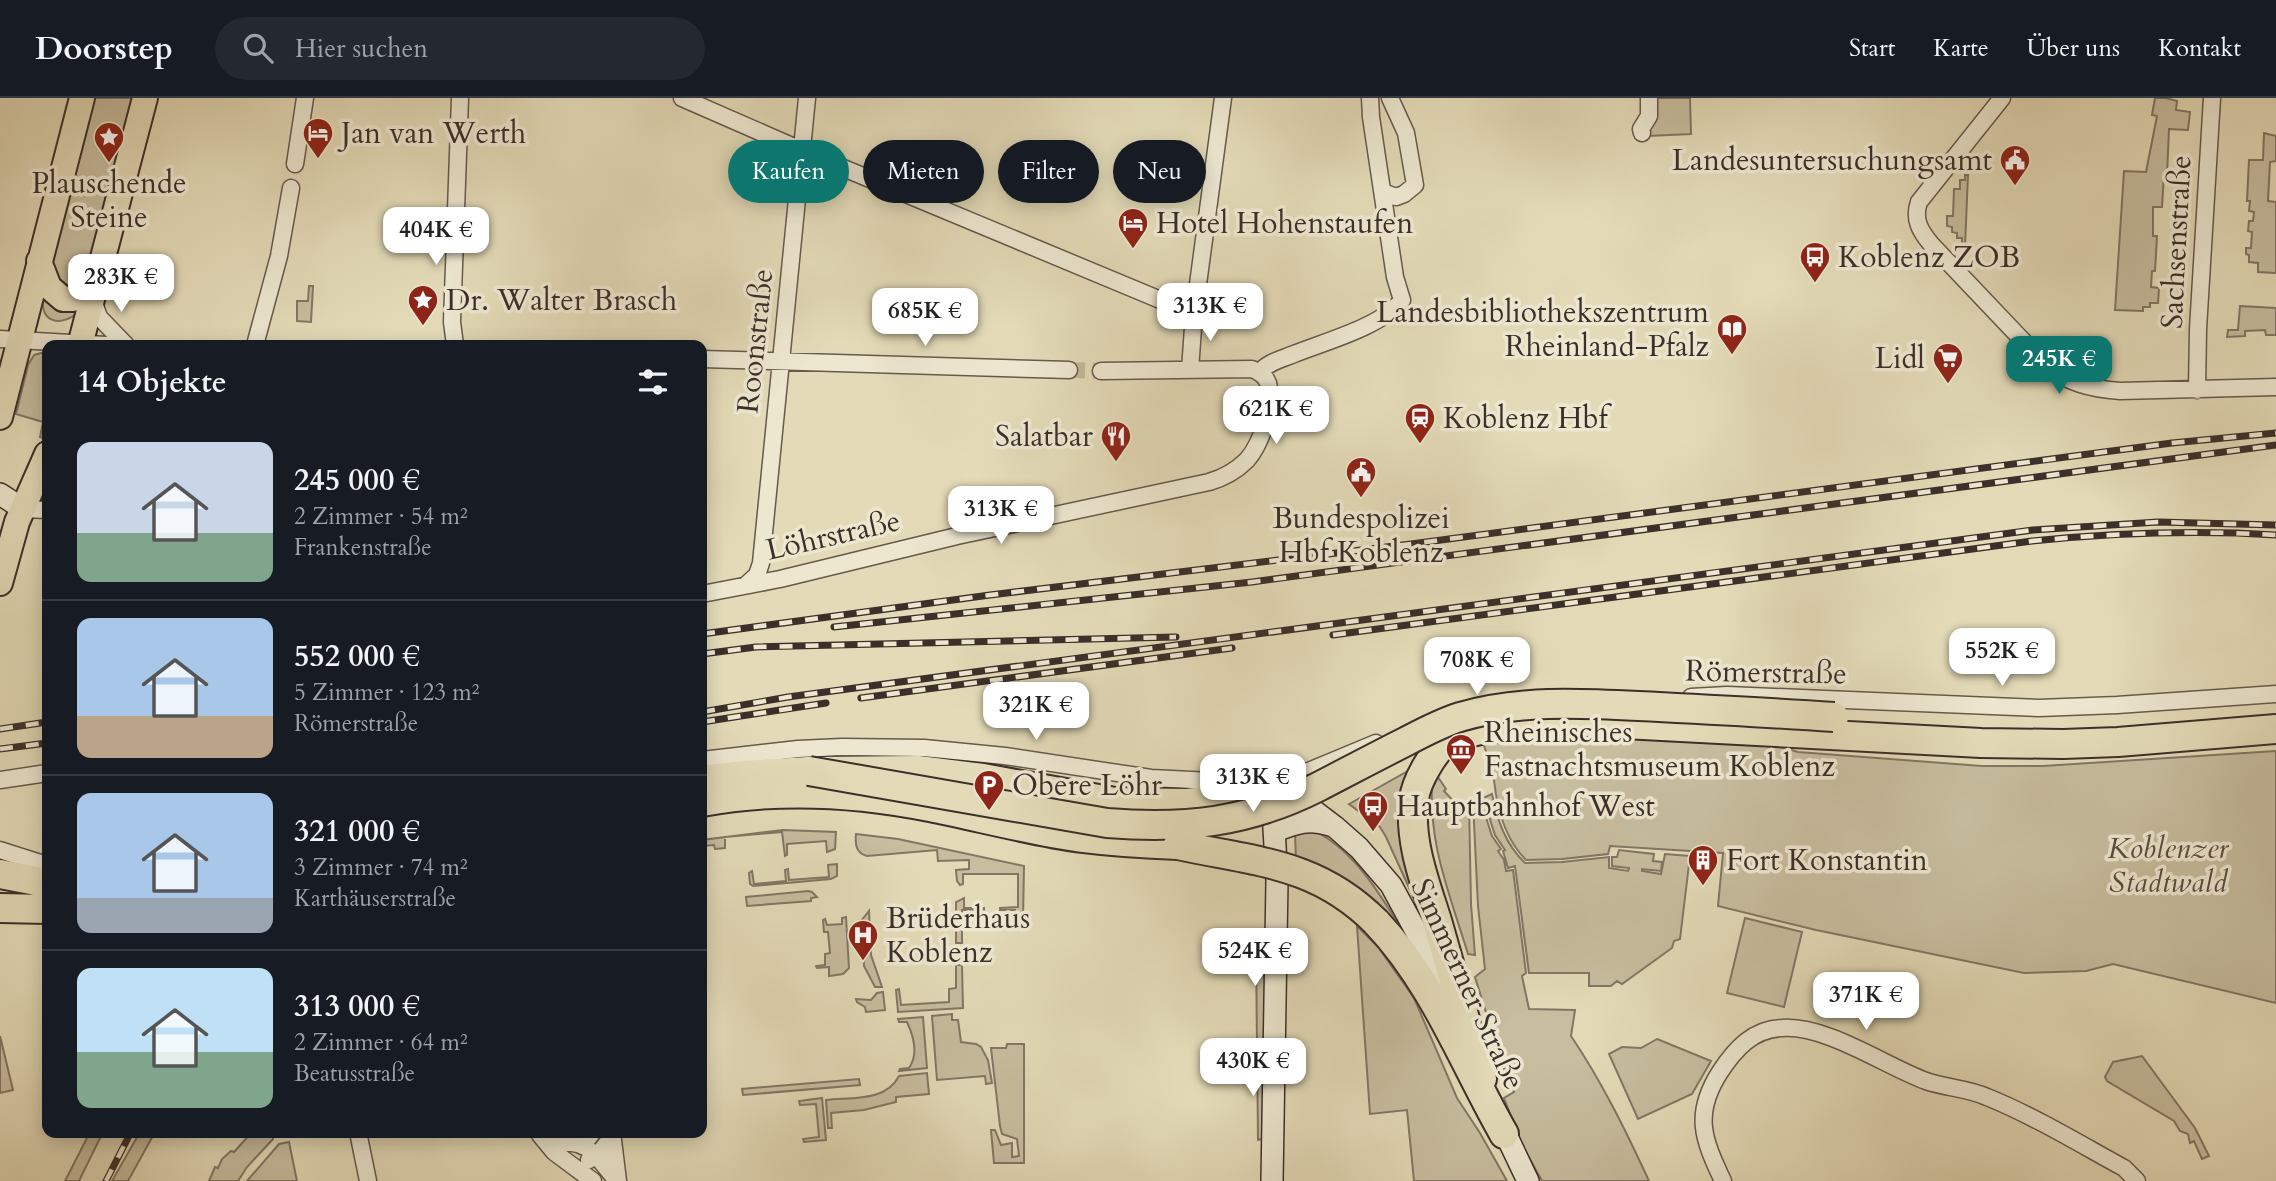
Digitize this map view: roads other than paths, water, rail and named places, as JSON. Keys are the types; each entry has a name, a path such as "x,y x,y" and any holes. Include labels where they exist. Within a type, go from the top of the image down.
{"highway":[{"path":"808,771 1107,823 1167,826 1213,822 1263,810 1316,788 1438,725 1492,709 1538,704 1590,703 2104,742 2276,729"},
{"path":"1178,845 1238,836 1297,817 1447,742 1468,734 1532,724 1586,722 1981,734 2276,710"},
{"path":"1447,742 1422,772 1414,799 1413,828 1422,871 1482,1079"},
{"path":"707,779 808,771 918,770 983,778 1115,802 1159,804 1272,794"},
{"path":"707,802 781,793 858,796 926,806 1080,838 1178,845 1259,859 1307,874 1331,886 1376,922 1405,954 1429,991 1504,1134"},
{"path":"0,874 42,882"},
{"path":"0,908 42,909"}],"main road":[{"path":"0,417 10,340 39,261 82,98"},
{"path":"81,340 145,98"},
{"path":"39,261 49,287 63,299 73,299 94,292"},
{"path":"0,583 11,540 42,465"}],"street":[{"path":"295,164 305,98"},
{"path":"454,340 452,323 460,98"},
{"path":"681,98 779,140"},
{"name":"Roonstraße","path":"803,140 807,98"},
{"path":"1190,370 1194,314 1223,98"},
{"path":"1101,371 1247,368 1260,372 1275,362 1374,322 1402,300 1395,277 1370,98"},
{"path":"1642,132 1643,124 1649,116 1649,98"},
{"path":"2002,98 1992,105 1921,198 1916,211 1918,224 1927,239 2044,363 2060,376 2080,385 2111,390 2276,387"},
{"name":"Sachsenstraße","path":"2197,390 2212,98"},
{"path":"1383,192 1396,197 1415,185 1403,124 1390,99"},
{"path":"849,170 1194,314"},
{"path":"256,340 279,256 291,188"},
{"name":"Roonstraße","path":"746,585 757,575 761,563 797,203"},
{"path":"94,292 99,317 121,340"},
{"path":"10,340 42,342"},
{"path":"707,359 1069,370"},
{"name":"Löhrstraße","path":"707,593 780,579 957,536 1209,482 1230,474 1249,457 1265,424 1269,388 1260,372"},
{"path":"0,494 23,509"},
{"name":"Römerstraße","path":"1272,794 1280,785 1299,775 1440,720 1539,706 1727,695 2039,708 2276,694"},
{"path":"707,759 798,749 924,748 1005,756 1151,778 1212,781 1244,778 1257,782 1272,794 1276,831 1272,1181"},
{"path":"0,780 42,774"},
{"name":"Simmerner Straße","path":"1272,794 1309,807 1334,826 1359,848 1391,885 1418,933 1504,1134 1528,1181"},
{"path":"1276,831 1315,820 1334,826"},
{"path":"0,850 42,863"},
{"path":"1723,1181 1703,1132 1702,1114 1707,1097 1727,1061 1753,1035 1781,1028 1795,1028 1854,1047 1927,1081 1963,1088 1988,1097 2124,1168 2137,1181"},
{"path":"359,1138 368,1181"},
{"path":"544,1138 559,1156 593,1181"},
{"path":"553,1138 578,1144 605,1145"},
{"path":"578,1144 588,1138"},
{"path":"559,1156 582,1161 605,1145"},
{"path":"605,1145 605,1181"},
{"path":"605,1145 618,1181"},
{"path":"605,1145 618,1181"}],"tunnel":[{"path":"1069,370 1101,371"}],"railway":[{"path":"707,633 990,595 1411,544 2172,443 2276,433"},
{"path":"834,627 1252,582 2276,445"},
{"path":"707,711 788,697 2033,530 2158,522 2276,525"},
{"path":"1333,635 2032,541 2154,533 2276,535"},
{"path":"707,653 756,647 1176,637"},
{"path":"861,698 1232,648"},
{"path":"707,721 826,703"},
{"path":"0,729 42,723"},
{"path":"0,749 42,744"},
{"path":"106,1181 128,1138"}],"place":[{"name":"Jan van Werth","path":"318,160"},
{"name":"Plauschende Steine","path":"109,164"},
{"name":"Landesuntersuchungsamt","path":"2015,187"},
{"name":"Hotel Hohenstaufen","path":"1133,250"},
{"name":"Koblenz ZOB","path":"1815,284"},
{"name":"Dr. Walter Brasch","path":"423,327"},
{"name":"Landesbibliothekszentrum Rheinland-Pfalz","path":"1732,356"},
{"name":"Lidl","path":"1948,385"},
{"name":"Koblenz Hbf","path":"1420,445"},
{"name":"Salatbar","path":"1116,463"},
{"name":"Bundespolizei Hbf Koblenz","path":"1361,499"},
{"name":"Rheinisches Fastnachtsmuseum Koblenz","path":"1461,776"},
{"name":"Obere Löhr","path":"989,812"},
{"name":"Hauptbahnhof West","path":"1373,833"},
{"name":"Fort Konstantin","path":"1703,887"},
{"name":"Brüderhaus Koblenz","path":"863,962"}],"park label":[{"name":"Koblenzer Stadtwald","path":"2168,865"}]}
